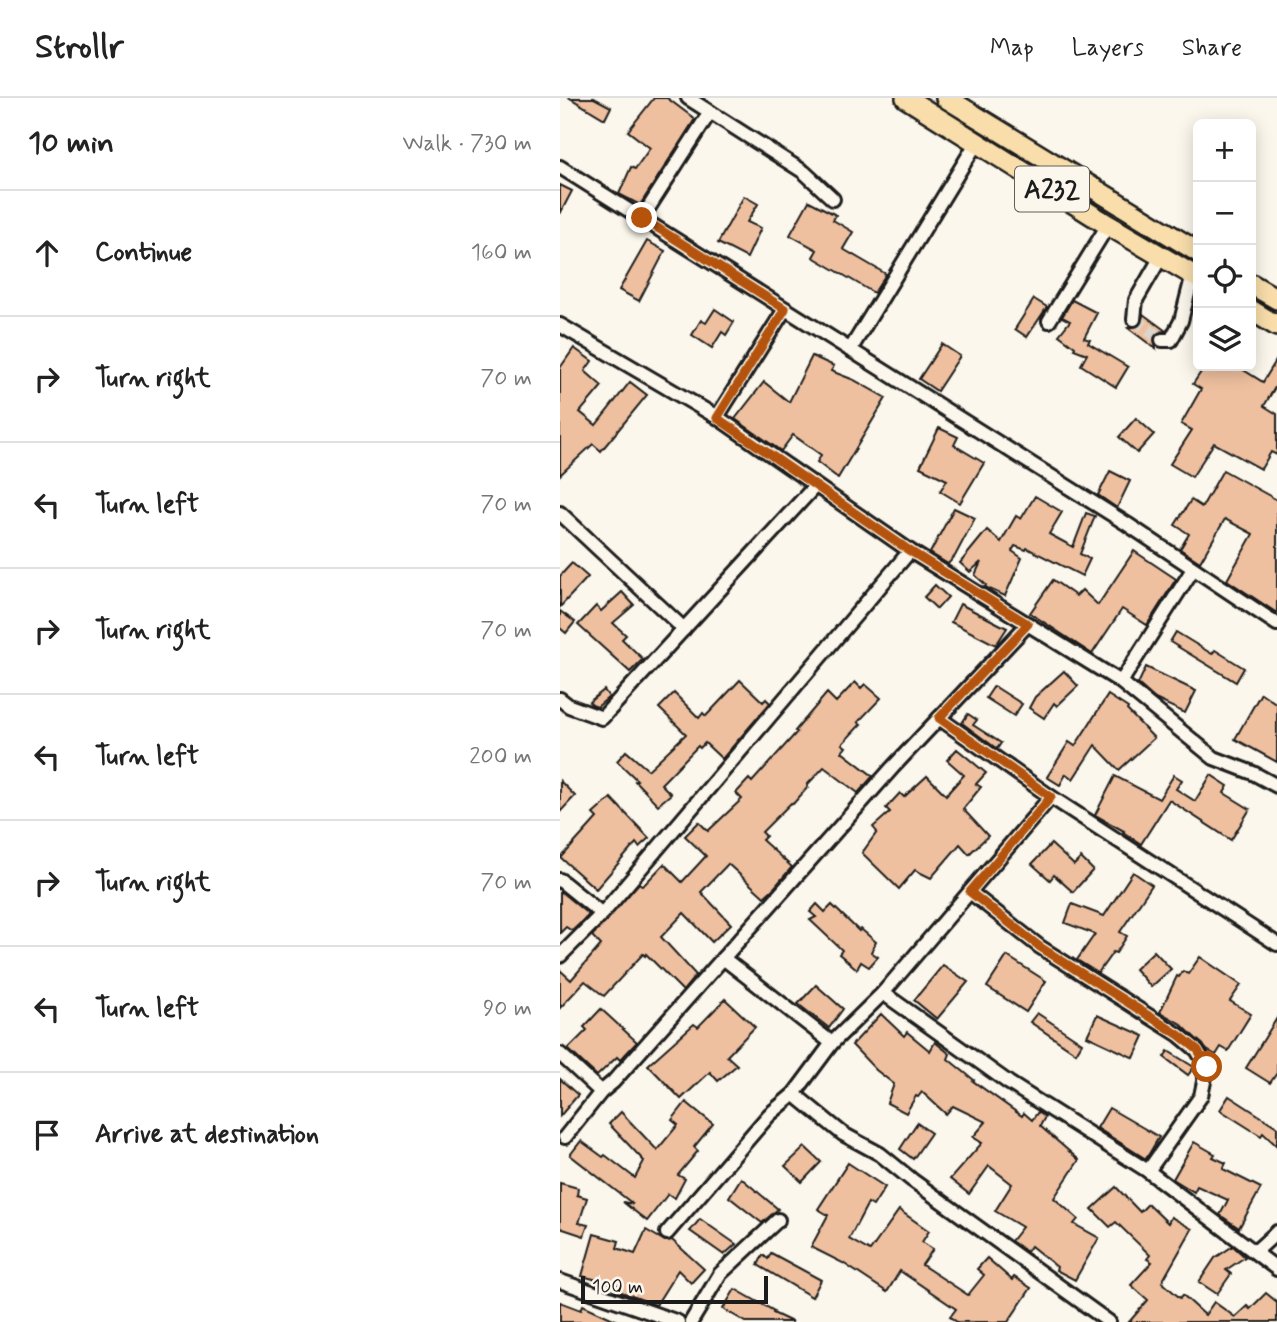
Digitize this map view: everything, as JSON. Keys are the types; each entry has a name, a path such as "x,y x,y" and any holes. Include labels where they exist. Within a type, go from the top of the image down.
{"highway":[{"name":"A232","path":"906,98 1108,225 1193,274"},
{"name":"A232","path":"946,98 1193,249"},
{"path":"1256,287 1277,299"},
{"path":"1256,313 1277,326"}],"street":[{"path":"688,98 804,172 833,199"},
{"path":"642,218 710,112"},
{"path":"850,351 977,142"},
{"path":"560,167 1127,524 1277,624"},
{"path":"1049,321 1108,225"},
{"path":"1134,319 1136,300 1162,256"},
{"path":"1162,340 1171,340 1181,321 1193,285"},
{"path":"717,418 785,309"},
{"path":"560,325 717,418 910,551 1121,682 1214,758 1253,773 1277,786"},
{"path":"560,699 569,706 602,718 815,486"},
{"path":"560,513 684,629"},
{"path":"560,956 602,914 910,551"},
{"path":"1121,682 1193,569"},
{"path":"565,1137 601,1091 613,1082 893,767 1028,624"},
{"path":"939,718 1051,797 1277,943"},
{"path":"667,1233 769,1115 794,1094 832,1044 883,993 1051,797"},
{"path":"560,880 602,914"},
{"path":"970,892 1040,947 1179,1035 1198,1050 1207,1067 1201,1096 1148,1171"},
{"path":"723,958 832,1044"},
{"path":"883,993 1009,1083 1148,1171 1277,1269"},
{"path":"560,1054 601,1091"},
{"path":"794,1094 843,1134 880,1154 1109,1322"},
{"path":"691,1322 720,1274 778,1220"},
{"path":"1256,1251 1277,1232"},
{"path":"560,1281 678,1322"}],"building":[{"path":"570,98 594,98 611,107 605,119"},
{"path":"654,98 667,98 695,119 640,205 619,194 631,167 635,169 650,148 628,131"},
{"path":"560,185 572,191 560,214"},
{"path":"744,196 758,204 747,222 761,228 747,258 718,243"},
{"path":"809,201 836,215 833,220 853,232 843,249 886,274 874,293 813,257 817,250 790,235"},
{"path":"647,241 665,251 639,301 619,290"},
{"path":"1034,299 1047,307 1027,337 1015,329"},
{"path":"1072,300 1097,313 1084,338 1090,340 1088,343 1128,367 1116,387 1081,365 1087,354 1074,349 1075,347 1059,335 1070,321 1062,317"},
{"path":"715,309 734,322 726,335 722,332 712,348 692,335 701,320 706,323"},
{"path":"1143,314 1166,331 1158,332 1154,336 1156,349 1128,328 1141,325"},
{"path":"942,344 960,356 937,391 919,379"},
{"path":"574,348 592,361 585,371 602,386 580,412 596,425 630,382 647,395 601,451 593,444 560,475 560,368"},
{"path":"812,356 834,366 831,371 886,398 838,478 817,462 821,455 793,435 781,451 735,419 764,382 789,402"},
{"path":"1277,359 1277,384 1264,406 1277,414 1277,455 1271,452 1261,469 1214,443 1192,477 1170,464 1192,430 1181,424 1201,389 1193,384 1202,371 1245,371 1263,382"},
{"path":"1136,418 1154,434 1137,453 1119,437"},
{"path":"939,428 958,437 954,445 984,463 960,503 940,491 947,480 920,467"},
{"path":"1223,470 1277,500 1277,613 1227,580 1253,534 1225,519 1200,562 1180,549 1189,534 1175,525 1191,500 1202,507"},
{"path":"1110,471 1130,481 1117,508 1098,495"},
{"path":"1035,496 1062,512 1049,534 1073,547 1086,513 1095,516 1080,554 1090,559 1082,576 1027,548 1026,550 1015,546 1012,551 1022,558 1005,596 985,587 975,575 981,562 970,572 960,563 987,530 1001,542 1016,516 1021,519"},
{"path":"954,508 975,518 948,564 930,553"},
{"path":"1134,551 1176,579 1147,625 1122,609 1092,654 1030,613 1053,580 1076,596 1082,590 1098,605"},
{"path":"572,563 588,577 560,607 560,576"},
{"path":"935,585 948,597 937,609 924,597"},
{"path":"622,592 634,605 613,623 626,635 622,639 643,659 630,672 578,625 596,606 601,611"},
{"path":"960,604 1007,628 996,645 951,622"},
{"path":"560,611 575,622 566,633 560,628"},
{"path":"1176,632 1212,654 1215,650 1244,668 1236,682 1170,642"},
{"path":"1146,667 1196,691 1185,713 1155,699 1138,684"},
{"path":"1064,671 1078,686 1057,706 1054,703 1044,718 1029,708 1035,697"},
{"path":"740,680 763,702 766,699 770,703 722,759 705,743 700,748 698,746 661,784 671,794 658,805 617,761 626,751 648,770 686,734 659,708 674,693 699,718 703,713 706,716"},
{"path":"855,682 861,688 865,684 881,698 842,744 846,747 842,752 873,776 858,793 824,767 793,804 762,832 766,836 762,840 792,867 774,888 764,897 728,864 701,892 731,924 712,942 684,913 661,937 696,975 683,991 643,954 604,996 585,981 560,1008 560,970 571,980 601,945 592,936 639,883 643,886 664,864 682,882 706,856 685,836 699,822 708,831 742,799 736,793 749,779 752,782 797,732 795,731 827,693 836,702"},
{"path":"994,686 1022,704 1014,716 986,698"},
{"path":"604,690 609,697 597,707 589,702"},
{"path":"1261,693 1277,704 1277,762 1235,739"},
{"path":"1108,695 1128,708 1154,738 1119,770 1095,745 1073,779 1066,774 1060,785 1047,777 1069,742 1075,746"},
{"path":"968,714 977,720 973,725 1001,743 997,749 962,723"},
{"path":"957,749 986,773 976,784 981,787 963,809 988,836 969,854 960,844 931,878 915,870 899,889 862,853 877,832 873,827 890,812 886,808 900,793 904,797 927,776 946,795 964,775 947,760"},
{"path":"1174,775 1182,780 1176,789 1195,801 1211,775 1228,786 1224,793 1250,809 1231,840 1169,800 1141,844 1095,815 1115,776 1159,799"},
{"path":"560,781 575,796 560,812"},
{"path":"611,798 649,838 639,847 636,843 596,889 561,858 597,818 593,814"},
{"path":"1051,844 1074,865 1081,858 1093,870 1073,892 1054,875 1050,880 1032,864"},
{"path":"1133,872 1152,885 1120,932 1127,936 1098,973 1077,960 1095,934 1065,923 1072,904 1104,916"},
{"path":"560,891 589,915 572,931 566,927 560,933"},
{"path":"817,904 825,912 832,905 859,931 861,929 876,942 871,952 878,957 869,967 861,962 857,969 839,954 842,950 810,920 816,917 810,912"},
{"path":"1154,951 1171,969 1151,987 1135,969"},
{"path":"1007,956 1046,981 1026,1012 987,987"},
{"path":"1200,957 1241,985 1230,1001 1251,1014 1228,1051 1221,1047 1216,1055 1207,1050 1181,1024 1160,1012 1177,976 1183,971 1188,974"},
{"path":"943,965 968,982 937,1019 914,1000"},
{"path":"816,985 843,1009 829,1028 798,1004"},
{"path":"725,999 755,1027 727,1056 737,1065 718,1081 710,1072 681,1099 648,1065 694,1024 698,1027"},
{"path":"601,1009 637,1042 620,1060 617,1057 597,1076 568,1049 587,1030 584,1027"},
{"path":"1037,1013 1082,1043 1076,1053 1030,1022"},
{"path":"881,1014 904,1036 907,1032 930,1051 935,1042 950,1054 948,1059 973,1081 1022,1116 1024,1113 1032,1120 1038,1112 1045,1117 1040,1126 1079,1160 1054,1198 1078,1219 1074,1224 1099,1238 1075,1280 1056,1270 1057,1267 1031,1246 1027,1252 1011,1241 1022,1227 995,1211 1012,1184 989,1166 969,1194 950,1179 982,1143 973,1137 986,1122 953,1106 946,1114 922,1092 916,1096 906,1113 887,1103 894,1084 852,1045"},
{"path":"1097,1015 1144,1036 1134,1058 1087,1036"},
{"path":"1277,1018 1277,1073 1270,1083 1246,1068"},
{"path":"1168,1051 1194,1067 1188,1075 1164,1057"},
{"path":"560,1079 578,1095 560,1116"},
{"path":"1229,1096 1277,1127 1277,1146 1263,1133 1261,1136 1220,1110"},
{"path":"686,1102 713,1124 694,1147 698,1151 678,1175 685,1179 675,1198 668,1194 647,1221 623,1202 633,1204 570,1155 581,1141 635,1178 644,1161 609,1124 621,1112 657,1150 678,1125 672,1120"},
{"path":"1109,1108 1159,1137 1146,1159 1097,1128"},
{"path":"917,1123 931,1133 913,1159 900,1149"},
{"path":"1194,1142 1215,1154 1213,1157 1226,1163 1223,1169 1261,1188 1239,1228 1220,1215 1228,1200 1197,1186 1194,1192 1173,1179"},
{"path":"805,1147 821,1162 802,1182 785,1166"},
{"path":"848,1163 885,1187 873,1206 868,1203 849,1239 870,1251 899,1210 929,1231 922,1242 933,1249 922,1265 968,1295 984,1275 977,1269 987,1258 1012,1280 1014,1277 1031,1288 1008,1322 957,1322 950,1317 956,1309 900,1271 887,1292 843,1263 811,1247 828,1215 818,1209"},
{"path":"741,1178 778,1209 762,1223 729,1197"},
{"path":"560,1183 578,1188 577,1195 587,1198 579,1223 588,1225 584,1236 560,1228"},
{"path":"1116,1187 1140,1212 1148,1204 1168,1223 1171,1217 1192,1229 1162,1282 1180,1298 1183,1295 1205,1315 1214,1302 1235,1317 1247,1306 1250,1309 1266,1293 1277,1302 1277,1322 1129,1322 1148,1300 1131,1285 1152,1262 1147,1259 1150,1255 1116,1222 1110,1227 1092,1209"},
{"path":"700,1219 736,1244 724,1255 690,1231"},
{"path":"646,1230 665,1241 672,1240 704,1269 691,1283 678,1270 656,1305 616,1290 617,1285 582,1276 594,1234 619,1241 617,1248 635,1254"},
{"path":"1233,1246 1245,1257 1226,1270 1231,1274 1217,1294 1199,1282 1215,1258"},
{"path":"771,1253 821,1280 812,1297 758,1265 763,1255 768,1259"},
{"path":"735,1289 792,1322 746,1322 723,1309"},
{"path":"560,1302 581,1310 583,1305 620,1322 560,1322"}],"tunnel":[{"path":"1134,319 1162,340"}],"route":[{"path":"642,218 785,309 717,418 910,551 1028,624 939,718 1051,797 970,892 1040,947 1179,1035 1198,1050 1207,1067"}]}
